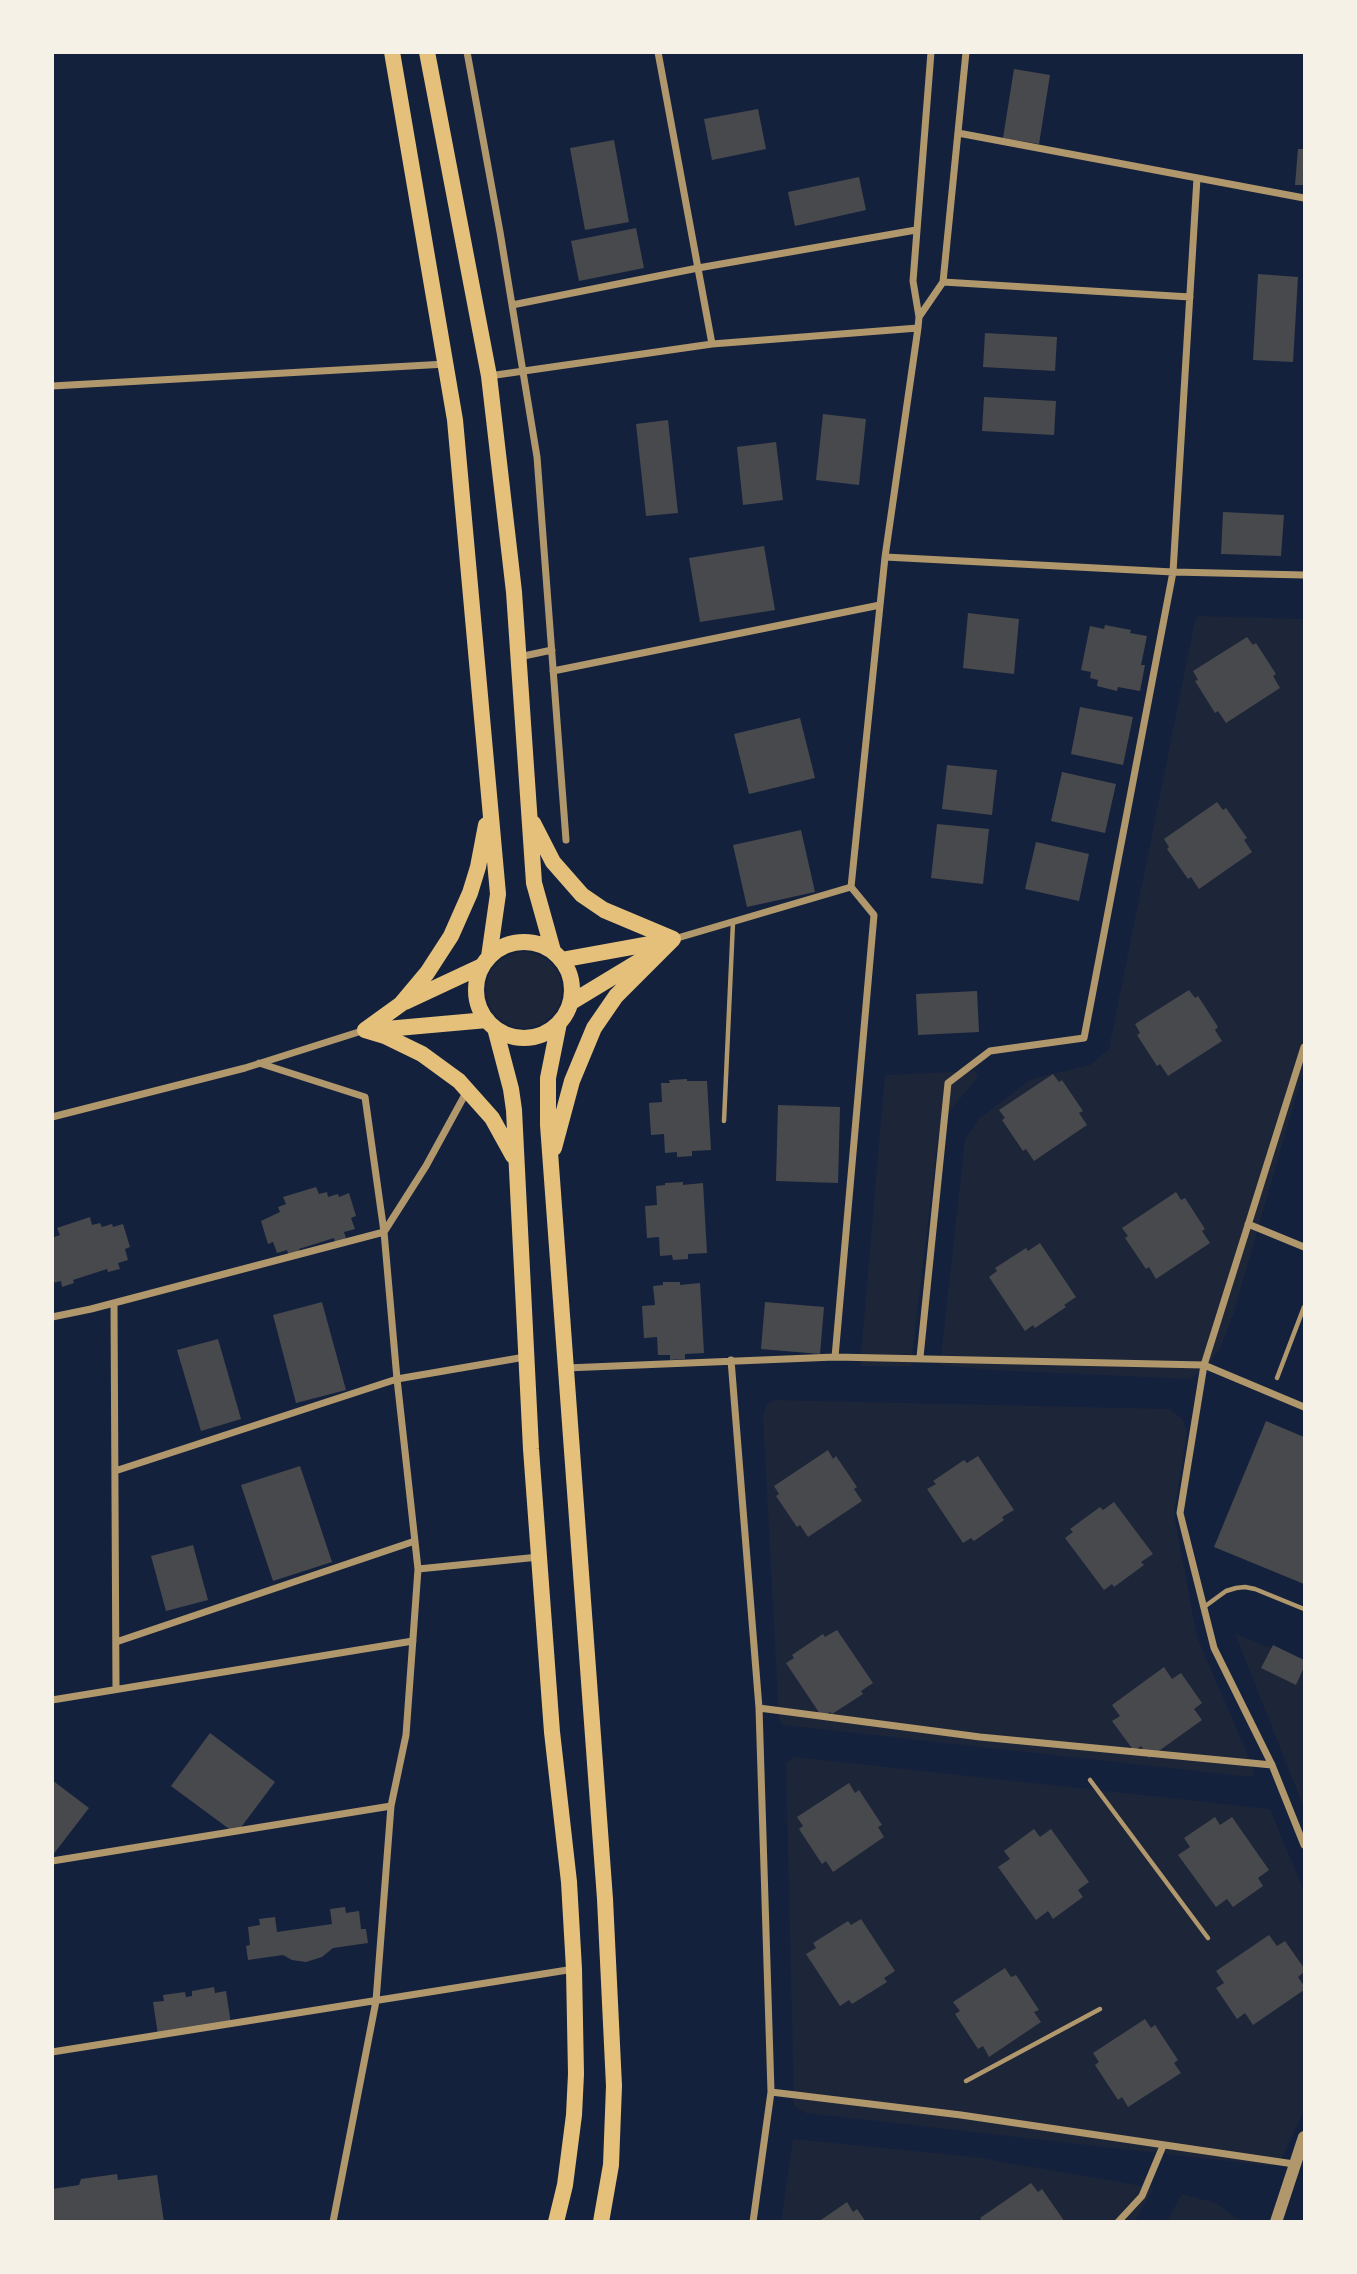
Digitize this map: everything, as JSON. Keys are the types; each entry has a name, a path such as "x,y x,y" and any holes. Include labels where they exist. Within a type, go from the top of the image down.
{"highway":[{"path":"392,52 455,420 498,894 486,961 478,977 477,1000 491,1024 511,1089 539,1557 552,1732 569,1882 574,1969 575,2115 565,2185 556,2221"},
{"path":"427,52 489,376 514,592 534,883 557,956 571,981 570,1003 559,1023 552,1050 547,1101 605,1899 614,2086 611,2165 601,2221"},
{"path":"401,1004 440,955 461,915 484,841 489,788"},
{"path":"528,808 553,862 582,895 604,910 673,939"},
{"path":"365,1030 401,1004 486,961 498,950 520,942 543,946 557,956 673,939"},
{"path":"570,1003 673,939"},
{"path":"551,1167 572,1081 594,1028 616,996 673,939"},
{"path":"365,1030 491,1024 505,1034 528,1038 540,1036 559,1023"},
{"path":"365,1030 385,1036 422,1054 468,1090 492,1118 517,1163"}],"street":[{"path":"467,52 537,457 566,840"},
{"path":"658,52 712,344"},
{"path":"835,1357 874,915 852,887 885,557 918,328 919,317 913,281 931,52"},
{"path":"919,317 943,282 966,52"},
{"path":"958,133 1304,198"},
{"path":"920,1357 948,1083 990,1051 1084,1038 1173,572 1197,178"},
{"path":"512,305 698,268 916,230"},
{"path":"943,282 1190,297"},
{"path":"489,376 712,344 918,328"},
{"path":"52,386 446,363"},
{"path":"885,557 1173,572 1304,575"},
{"path":"553,671 880,605"},
{"path":"519,657 552,650"},
{"path":"673,939 852,887"},
{"path":"52,1117 259,1063 365,1030"},
{"path":"1304,1046 1204,1365 1180,1513 1214,1648 1272,1765 1304,1845"},
{"path":"259,1063 365,1097 384,1232 418,1569 406,1735 391,1806 376,2001 333,2221"},
{"path":"52,1317 384,1232 426,1166 468,1090"},
{"path":"1248,1224 1304,1247"},
{"path":"114,1303 116,1689"},
{"path":"115,1471 397,1379 526,1357"},
{"path":"565,1368 835,1357 1204,1365 1304,1407"},
{"path":"731,1360 759,1709 771,2092 753,2221"},
{"path":"116,1642 415,1541"},
{"path":"418,1569 539,1557"},
{"path":"52,1700 413,1641"},
{"path":"759,1709 980,1737 1272,1765"},
{"path":"52,1861 391,1806"},
{"path":"52,2052 574,1969"},
{"path":"771,2092 961,2115 1294,2164"},
{"path":"1276,2221 1304,2137"},
{"path":"1118,2221 1142,2196 1163,2146"}],"lane":[{"path":"724,1121 733,922"},
{"path":"1277,1378 1304,1307"},
{"path":"1203,1607 1226,1591 1245,1587 1304,1609"},
{"path":"1090,1780 1208,1938"},
{"path":"966,2081 1100,2009"}],"shaded area":[{"path":"1198,616 1304,619 1304,1069 1233,1315 1221,1346 1206,1369 1189,1379 991,1370 940,1365 965,1139 979,1119 1031,1079 1090,1065 1109,1049 1194,625"},
{"path":"517,952 531,952 545,958 556,969 560,975 560,1005 551,1017 539,1026 517,1028 503,1022 492,1011 486,997 486,983 492,969 503,958"},
{"path":"975,1071 978,1077 944,1118 938,1137 911,1366 860,1366 885,1075"},
{"path":"774,1400 1170,1409 1183,1420 1187,1432 1174,1514 1197,1637 1253,1767 1254,1775 1250,1777 784,1725 779,1720 763,1416 766,1406"},
{"path":"1235,1634 1304,1660 1304,1808"},
{"path":"795,1757 1270,1809 1304,1891 1304,2110 1281,2160 1272,2166 806,2113 794,2106 786,1763"},
{"path":"793,2139 975,2157 1154,2188 1135,2221 781,2222"},
{"path":"1182,2194 1216,2203 1241,2221 1167,2221"}],"building":[{"path":"1014,69 1050,75 1039,144 1003,138"},
{"path":"758,109 766,149 712,160 704,119"},
{"path":"614,140 629,222 585,230 570,148"},
{"path":"1298,149 1304,149 1304,185 1295,185"},
{"path":"859,177 866,210 795,226 788,192"},
{"path":"636,228 644,268 579,281 571,241"},
{"path":"1258,274 1298,277 1293,362 1253,360"},
{"path":"985,333 1057,337 1055,371 983,367"},
{"path":"984,397 1056,401 1054,435 982,431"},
{"path":"823,414 866,419 859,485 816,480"},
{"path":"668,420 678,513 646,516 636,424"},
{"path":"776,442 783,500 743,505 737,447"},
{"path":"1223,512 1284,515 1281,556 1221,554"},
{"path":"764,546 775,610 700,622 689,558"},
{"path":"968,613 1019,619 1014,674 963,668"},
{"path":"1105,625 1147,636 1141,665 1145,665 1140,691 1118,687 1117,691 1097,686 1098,680 1090,678 1091,672 1081,670 1090,626 1104,629"},
{"path":"1247,637 1253,645 1256,643 1276,674 1273,676 1280,688 1226,723 1218,711 1215,713 1195,681 1198,680 1193,671"},
{"path":"1080,707 1133,717 1123,765 1071,754"},
{"path":"800,718 815,778 749,794 734,734"},
{"path":"947,765 997,770 992,815 942,809"},
{"path":"1062,772 1116,784 1105,833 1051,821"},
{"path":"1217,802 1223,810 1226,808 1247,838 1244,840 1252,852 1199,889 1191,877 1188,879 1167,849 1169,847 1164,839"},
{"path":"937,824 989,829 983,884 931,878"},
{"path":"801,830 815,892 747,907 733,845"},
{"path":"1036,842 1089,854 1079,901 1025,889"},
{"path":"1189,990 1195,998 1198,996 1218,1027 1215,1030 1222,1041 1168,1076 1160,1064 1157,1066 1137,1035 1140,1033 1135,1024"},
{"path":"977,991 979,1032 918,1035 916,994"},
{"path":"1053,1074 1059,1082 1062,1080 1083,1111 1079,1113 1087,1125 1034,1161 1026,1149 1023,1151 1002,1120 1005,1118 999,1110"},
{"path":"687,1079 707,1081 711,1150 692,1151 692,1156 677,1157 677,1152 665,1153 664,1134 651,1135 649,1103 662,1102 661,1083"},
{"path":"778,1105 840,1107 838,1183 776,1181"},
{"path":"683,1182 683,1185 703,1183 707,1253 688,1254 688,1259 673,1260 672,1255 660,1256 659,1237 647,1238 645,1206 657,1205 656,1186"},
{"path":"316,1187 319,1194 327,1192 328,1197 349,1193 356,1216 351,1218 355,1229 344,1232 346,1238 335,1242 334,1238 299,1249 300,1252 289,1256 287,1250 277,1253 273,1242 268,1244 261,1221 280,1212 278,1207 286,1204 283,1197"},
{"path":"1176,1192 1181,1200 1185,1198 1205,1229 1202,1231 1210,1243 1156,1279 1125,1238 1128,1236 1122,1228"},
{"path":"90,1217 92,1225 100,1223 102,1227 112,1224 113,1227 123,1224 130,1247 125,1249 128,1260 118,1263 120,1269 108,1272 107,1269 73,1280 74,1283 62,1287 61,1281 52,1283 52,1238 60,1235 57,1228"},
{"path":"1040,1243 1076,1297 1035,1328 1033,1325 1025,1331 989,1277 997,1271 995,1268 1026,1248 1028,1251"},
{"path":"663,1282 680,1282 680,1285 700,1283 704,1353 685,1354 685,1359 670,1360 670,1355 658,1355 657,1337 644,1338 642,1306 655,1305 653,1286 663,1285"},
{"path":"322,1302 346,1390 296,1403 273,1315"},
{"path":"765,1302 824,1307 820,1354 761,1349"},
{"path":"218,1339 241,1419 201,1431 177,1350"},
{"path":"1266,1421 1304,1437 1304,1584 1214,1547"},
{"path":"828,1450 833,1459 836,1456 857,1487 854,1489 862,1501 808,1537 800,1525 797,1527 776,1496 779,1494 774,1486"},
{"path":"978,1456 1014,1510 974,1541 971,1538 963,1543 927,1489 936,1484 933,1481 964,1460 967,1463"},
{"path":"300,1466 332,1562 273,1581 241,1485"},
{"path":"1114,1502 1153,1554 1141,1562 1144,1565 1114,1587 1112,1584 1104,1590 1065,1538 1073,1532 1070,1529 1100,1507 1103,1510"},
{"path":"193,1545 208,1600 166,1611 151,1556"},
{"path":"837,1630 873,1683 861,1691 863,1694 832,1714 830,1712 822,1717 786,1663 794,1658 792,1655 823,1634 825,1637"},
{"path":"1273,1645 1304,1660 1304,1667 1296,1685 1261,1668"},
{"path":"1164,1667 1172,1679 1181,1673 1202,1703 1194,1709 1202,1720 1149,1758 1141,1746 1134,1751 1112,1721 1120,1716 1112,1705"},
{"path":"210,1733 275,1782 236,1834 171,1786"},
{"path":"52,1780 89,1808 52,1856"},
{"path":"849,1783 855,1793 859,1790 882,1825 878,1827 884,1837 833,1872 826,1861 822,1864 799,1829 803,1826 797,1817"},
{"path":"1215,1817 1220,1825 1232,1817 1269,1870 1258,1878 1263,1886 1233,1907 1227,1899 1216,1907 1178,1855 1190,1847 1184,1838"},
{"path":"1034,1829 1040,1837 1051,1829 1089,1882 1078,1890 1083,1897 1053,1919 1048,1911 1036,1920 998,1867 1010,1859 1004,1851"},
{"path":"345,1907 346,1913 359,1911 361,1929 366,1929 368,1943 333,1948 322,1957 306,1962 292,1960 283,1955 248,1960 248,1927 260,1925 259,1919 275,1917 277,1932 332,1924 330,1909"},
{"path":"861,1919 895,1971 884,1978 887,1982 852,2004 849,2000 840,2006 806,1954 816,1948 813,1943 848,1921 851,1925"},
{"path":"1269,1935 1277,1946 1285,1941 1304,1968 1304,1972 1298,1977 1304,1990 1253,2025 1245,2013 1237,2019 1216,1988 1224,1983 1216,1971"},
{"path":"1005,1968 1011,1977 1016,1975 1039,2010 1034,2012 1041,2022 989,2057 983,2046 978,2049 955,2014 960,2011 953,2002"},
{"path":"214,1987 215,1993 226,1991 231,2024 158,2035 153,2002 164,2001 163,1995 185,1992 186,1997 192,1996 192,1991"},
{"path":"1145,2019 1151,2028 1155,2025 1178,2060 1174,2063 1181,2073 1128,2107 1122,2097 1118,2100 1095,2065 1099,2062 1093,2053"},
{"path":"117,2174 118,2180 157,2175 164,2222 52,2222 52,2189 79,2185 81,2179"},
{"path":"1031,2183 1038,2192 1042,2189 1065,2222 983,2222 980,2218"},
{"path":"847,2202 853,2212 857,2209 866,2222 818,2222"}]}
